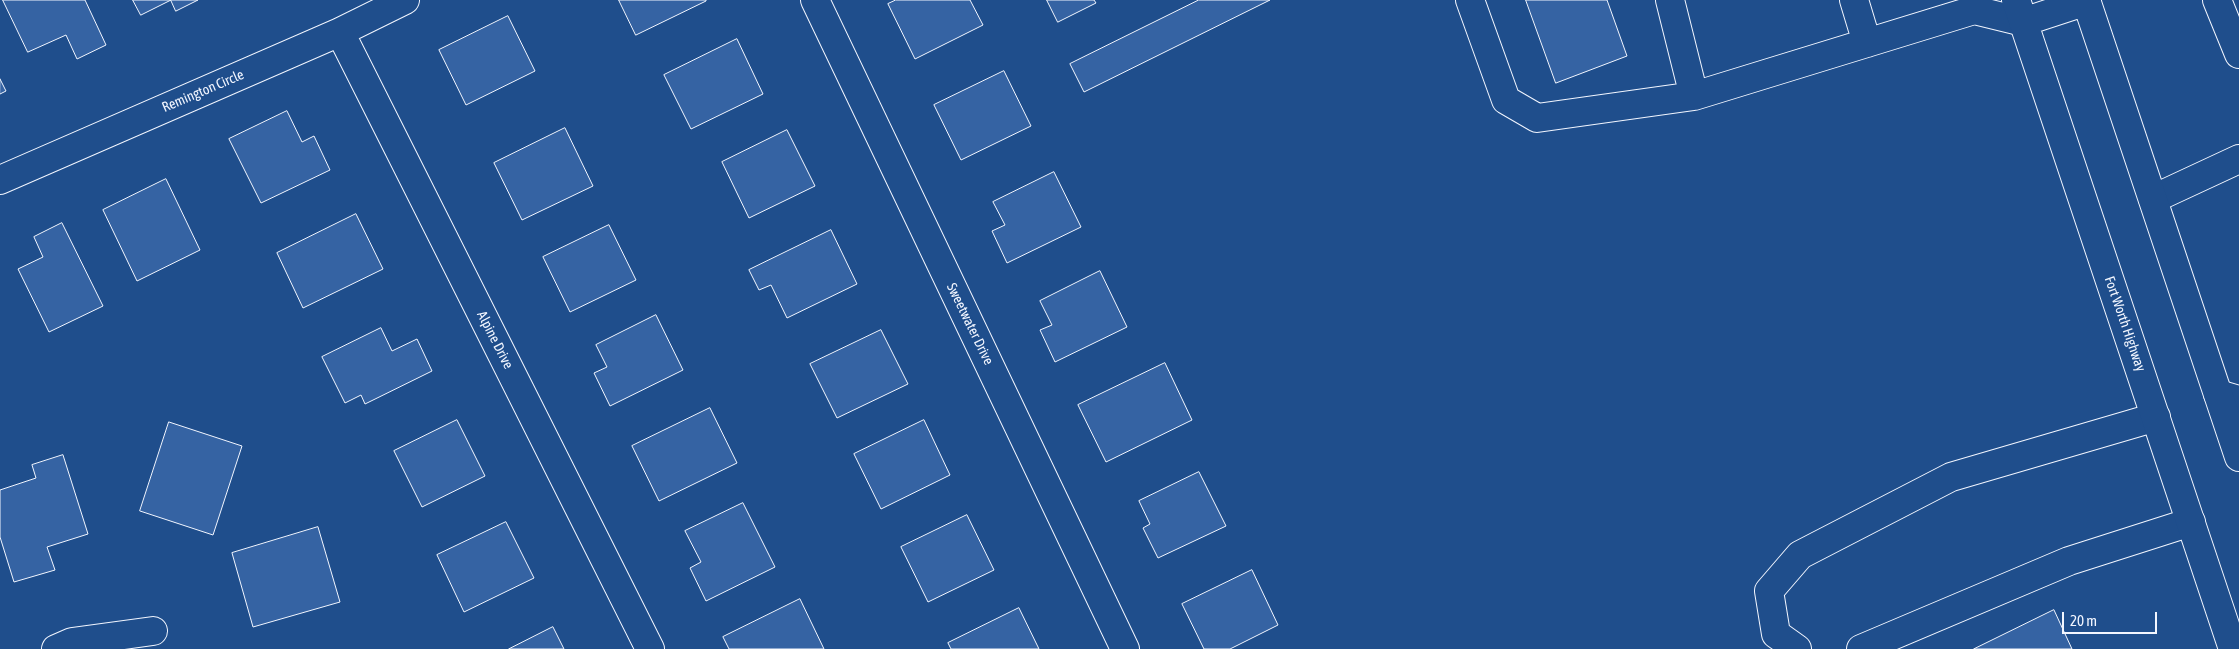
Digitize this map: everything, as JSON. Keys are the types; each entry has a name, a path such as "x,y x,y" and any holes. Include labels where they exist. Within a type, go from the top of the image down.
{"street":[{"name":"Remington Circle","path":"0,180 340,32 405,0"},
{"name":"Sweetwater Drive","path":"815,0 1125,649"},
{"path":"1470,0 1506,100 1537,118 1694,96 1974,10 2019,11 2088,0 2153,199 2228,397 2239,457"},
{"path":"1670,0 1694,96"},
{"path":"1854,0 1867,43"},
{"path":"2217,0 2239,54"},
{"name":"Fort Worth Highway","path":"2019,11 2191,522 2234,641"},
{"name":"Alpine Drive","path":"340,32 650,649"},
{"path":"2153,199 2239,160"},
{"path":"1797,649 1776,634 1770,591 1800,555 1951,477 2156,417"},
{"path":"1861,649 2069,560 2191,522"},
{"path":"56,649 72,642 153,632"}],"building":[{"path":"3,0 85,0 106,45 77,59 66,35 28,52"},
{"path":"133,0 171,0 141,15"},
{"path":"171,0 198,0 176,11"},
{"path":"619,0 706,0 706,1 636,35"},
{"path":"896,0 970,0 983,25 915,59 888,4"},
{"path":"1047,0 1094,0 1096,3 1058,22"},
{"path":"1199,0 1270,0 1084,92 1070,64"},
{"path":"1526,0 1607,0 1627,56 1556,83"},
{"path":"508,16 535,71 466,105 439,50"},
{"path":"737,39 763,94 691,129 664,75"},
{"path":"1004,71 1031,126 961,160 934,105"},
{"path":"0,79 6,91 0,94"},
{"path":"287,111 302,142 314,136 330,170 261,203 229,139"},
{"path":"565,128 593,186 522,220 494,163"},
{"path":"787,130 815,186 749,218 722,162"},
{"path":"1054,172 1081,227 1007,263 992,231 1005,225 993,202"},
{"path":"166,179 200,250 137,281 103,210"},
{"path":"356,214 383,269 303,308 277,253"},
{"path":"62,223 103,306 49,332 18,269 43,257 34,237"},
{"path":"609,225 636,280 570,312 543,257"},
{"path":"831,230 857,284 787,318 771,285 759,290 749,270"},
{"path":"1100,271 1127,327 1055,362 1040,330 1052,325 1040,301"},
{"path":"656,315 683,370 610,406 594,373 607,367 596,345"},
{"path":"381,328 392,351 417,339 432,371 365,404 361,395 345,403 322,357"},
{"path":"881,330 908,384 837,418 810,364"},
{"path":"1165,363 1192,420 1106,462 1078,405"},
{"path":"710,408 737,463 659,501 632,446"},
{"path":"457,420 485,476 422,507 394,451"},
{"path":"924,420 950,475 881,509 854,454"},
{"path":"169,422 242,446 213,535 140,511"},
{"path":"63,455 88,534 47,547 55,570 14,582 0,537 0,490 36,478 32,465"},
{"path":"1199,472 1226,526 1158,558 1143,528 1150,524 1139,501"},
{"path":"743,503 775,567 706,601 690,568 701,562 685,531"},
{"path":"967,515 994,570 928,602 901,547"},
{"path":"506,522 534,578 464,612 437,555"},
{"path":"318,527 340,602 253,627 232,553"},
{"path":"1252,570 1278,625 1230,649 1204,649 1182,604"},
{"path":"800,599 824,649 729,649 723,637"},
{"path":"1019,608 1039,649 951,649 948,643"},
{"path":"2054,610 2072,649 1974,649"},
{"path":"553,627 564,649 509,649"}]}
